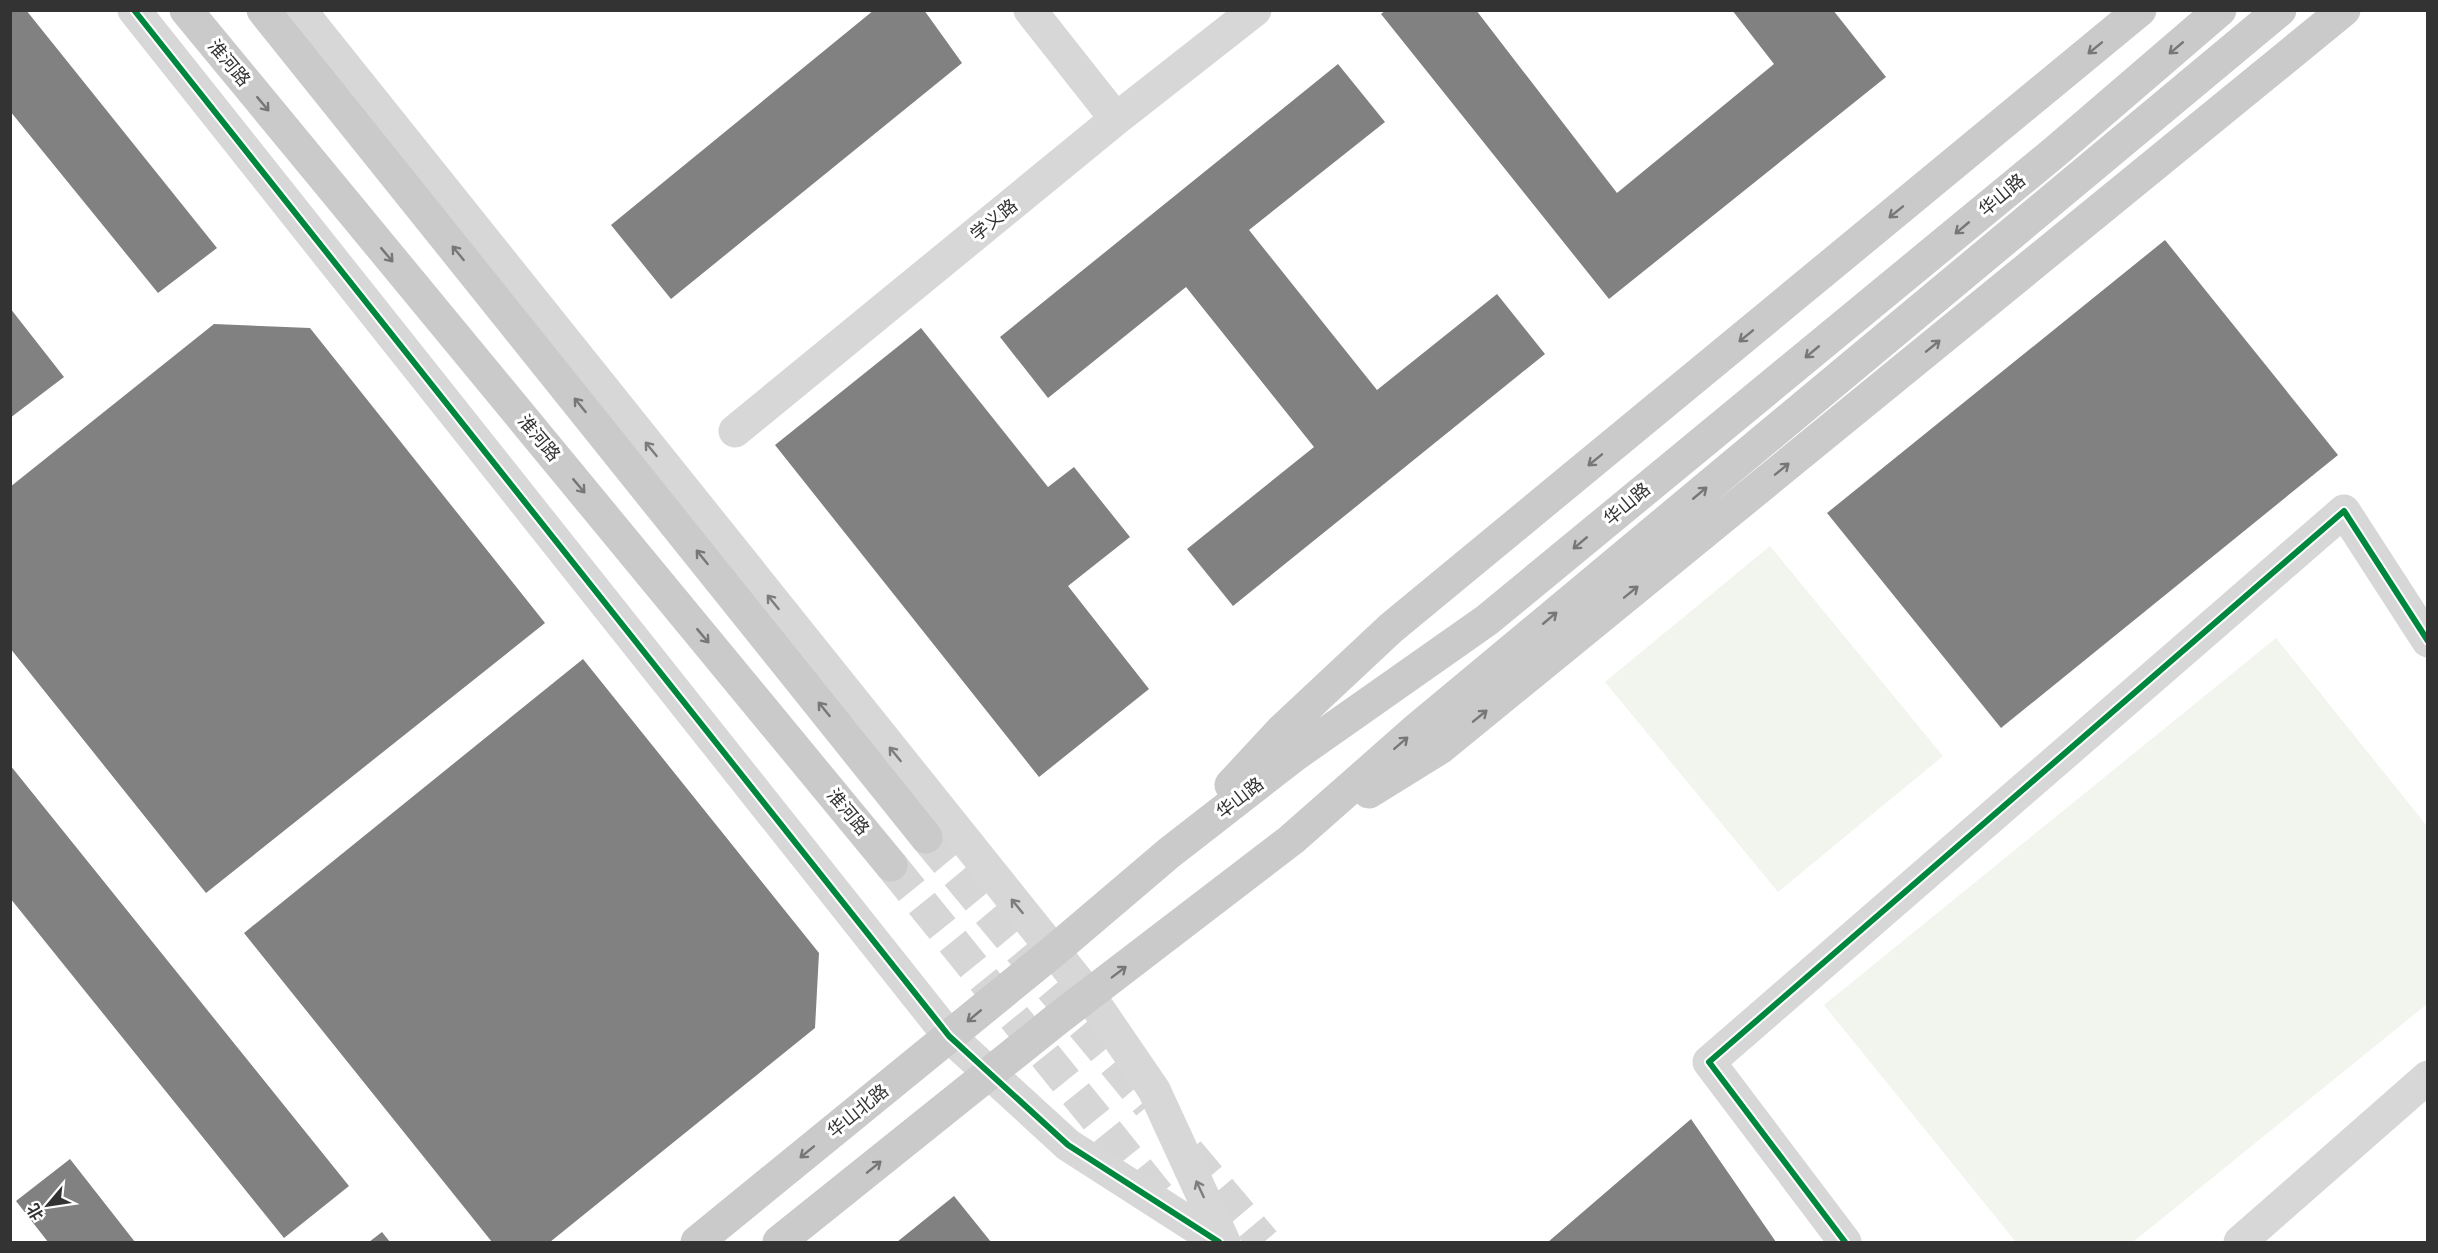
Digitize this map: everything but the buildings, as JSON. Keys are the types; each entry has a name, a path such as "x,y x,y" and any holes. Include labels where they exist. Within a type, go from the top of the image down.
{"main road":[{"name":"淮河路","path":"186,10 891,865"},
{"path":"263,10 926,837"},
{"path":"1168,853 1282,730 1391,628 2140,10"},
{"name":"华山路","path":"1019,978 1168,853 1295,755 1486,620 2056,151 2220,10"},
{"path":"779,1242 1056,1020 1291,840 1417,729 2280,10"},
{"path":"1291,840 1440,748 2344,10"},
{"name":"华山北路","path":"697,1242 1019,978"}],"street":[{"path":"134,10 949,1036 1068,1145 1219,1242"},
{"path":"300,10 1089,995 1154,1090 1224,1242"},
{"path":"1030,10 1116,119"},
{"name":"学义路","path":"735,431 1116,119 1255,10"},
{"path":"1845,1242 1709,1062 2344,511 2427,641"},
{"path":"2240,1242 2427,1077"}],"shaded area":[{"path":"1770,546 1943,756 1778,892 1605,682"},
{"path":"2276,638 2427,826 2427,1004 2133,1242 2016,1242 1824,1005"}],"tunnel":[{"path":"926,837 1149,1105"},
{"path":"891,865 1167,1206"},
{"path":"1188,1152 1264,1242"}],"cycle path":[{"path":"134,10 949,1036 1068,1145 1219,1242"},
{"path":"1845,1242 1709,1062 2344,511 2428,641"}]}
